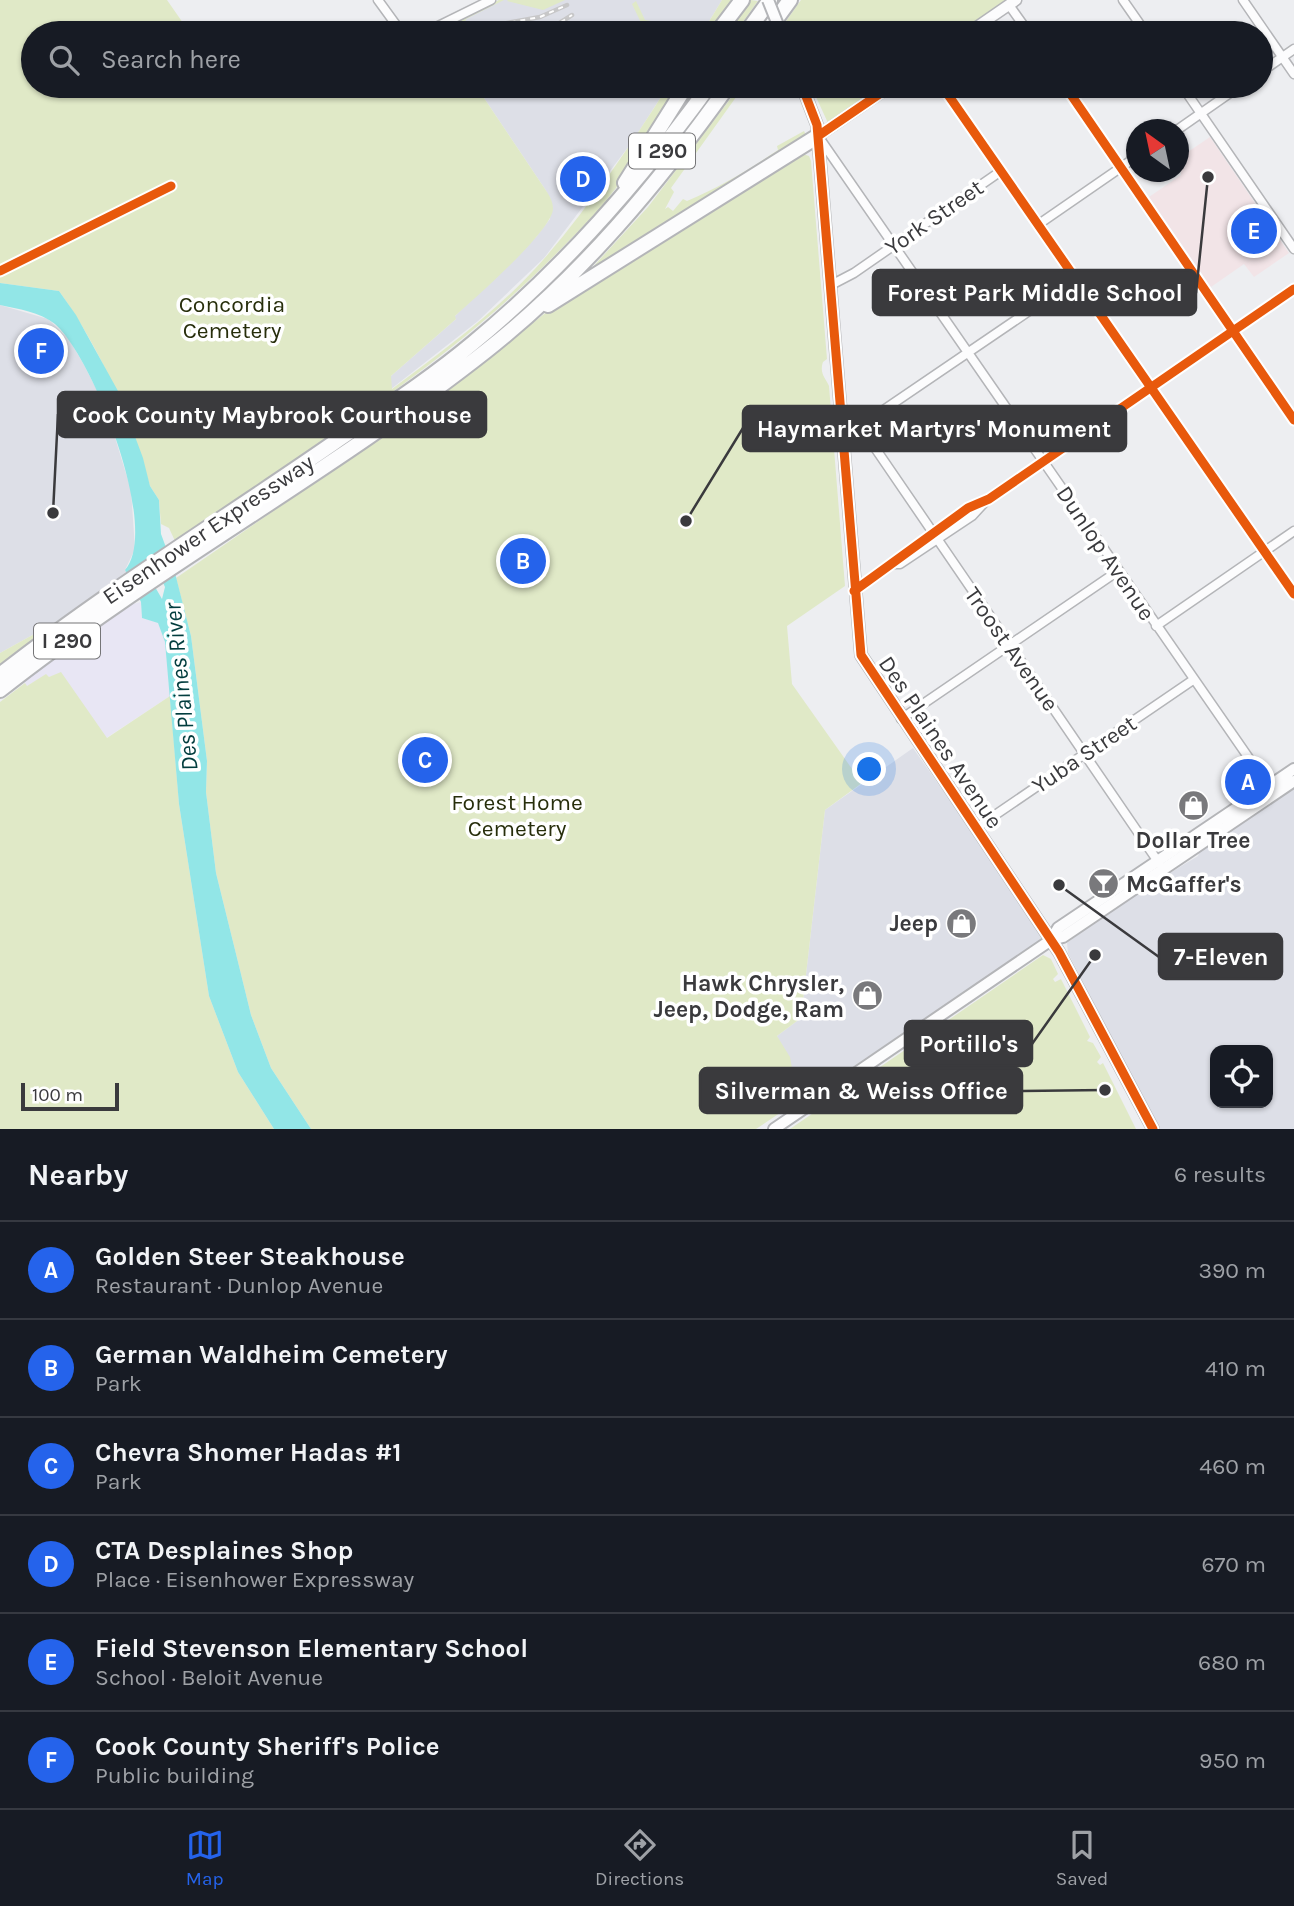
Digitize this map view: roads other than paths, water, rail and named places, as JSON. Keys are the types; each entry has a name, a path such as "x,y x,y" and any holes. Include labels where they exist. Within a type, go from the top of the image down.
{"highway":[{"path":"754,21 769,0"},
{"path":"781,21 790,0"},
{"path":"725,21 737,2"},
{"path":"610,212 678,98"},
{"name":"Eisenhower Expressway","path":"0,675 181,555 443,367 545,279 610,212 663,149 700,98"},
{"name":"Eisenhower Expressway","path":"181,555 443,383 530,313 640,202 719,98"},
{"path":"530,313 554,302 818,136"},
{"name":"Eisenhower Expressway","path":"0,690 133,588"}],"main road":[{"path":"769,0 774,21"},
{"name":"Des Plaines Avenue","path":"807,98 817,125 854,591 863,662 1051,940 1153,1129"},
{"path":"774,1129 1051,940 1063,937 1272,791 1294,769"},
{"path":"1272,791 1294,782"}],"street":[{"path":"378,0 393,21"},
{"path":"448,21 491,0"},
{"path":"1123,0 1138,21"},
{"path":"1243,0 1257,21"},
{"path":"985,21 1012,2 1022,21"},
{"path":"1273,44 1294,74"},
{"path":"1273,63 1294,49"},
{"path":"818,136 873,98"},
{"path":"950,98 1294,594"},
{"path":"1073,98 1294,420"},
{"path":"1190,98 1294,248"},
{"path":"1189,122 1223,98"},
{"name":"Dunlop Avenue","path":"818,136 1272,791"},
{"path":"1039,224 1126,164"},
{"name":"York Street","path":"831,285 1001,171"},
{"path":"842,422 860,426 1076,279"},
{"path":"854,591 893,564 900,564 968,508 989,499 1294,289"},
{"name":"Troost Avenue","path":"860,426 1162,866"},
{"path":"1156,626 1294,531"},
{"path":"901,719 1118,571"},
{"name":"Yuba Street","path":"976,828 1193,680"}],"water":[{"name":"Des Plaines River","path":"0,283 59,291 76,315 118,391 143,458 150,486 159,500 161,534 174,569 191,636 207,761 206,792 216,873 251,1015 271,1068 311,1129 274,1129 238,1072 209,996 179,804 165,642 158,623 142,618 141,602 125,570 134,549 135,519 129,483 118,444 87,371 70,342 55,324 36,314 0,305","holes":["150,555 165,587 162,599 151,580"]}],"railway":[{"path":"518,21 540,17 567,5"},
{"path":"563,21 572,15"}],"place":[{"name":"Forest Park Middle School","path":"1208,177"},
{"name":"CTA Desplaines Shop","path":"583,179"},
{"name":"Field Stevenson Elementary School","path":"1254,231"},
{"name":"Cook County Sheriff's Police","path":"41,351"},
{"name":"Cook County Maybrook Courthouse","path":"53,513"},
{"name":"Haymarket Martyrs' Monument","path":"686,521"},
{"name":"German Waldheim Cemetery","path":"523,561"},
{"name":"Chevra Shomer Hadas #1","path":"425,760"},
{"name":"Golden Steer Steakhouse","path":"1248,782"},
{"name":"Dollar Tree","path":"1193,806"},
{"name":"McGaffer's","path":"1103,884"},
{"name":"7-Eleven","path":"1059,885"},
{"name":"Jeep","path":"961,923"},
{"name":"Portillo's","path":"1095,955"},
{"name":"Hawk Chrysler, Jeep, Dodge, Ram","path":"867,996"},
{"name":"Silverman & Weiss Office","path":"1105,1090"}],"park label":[{"name":"Concordia Cemetery","path":"232,317"},
{"name":"Forest Home Cemetery","path":"517,815"}]}
